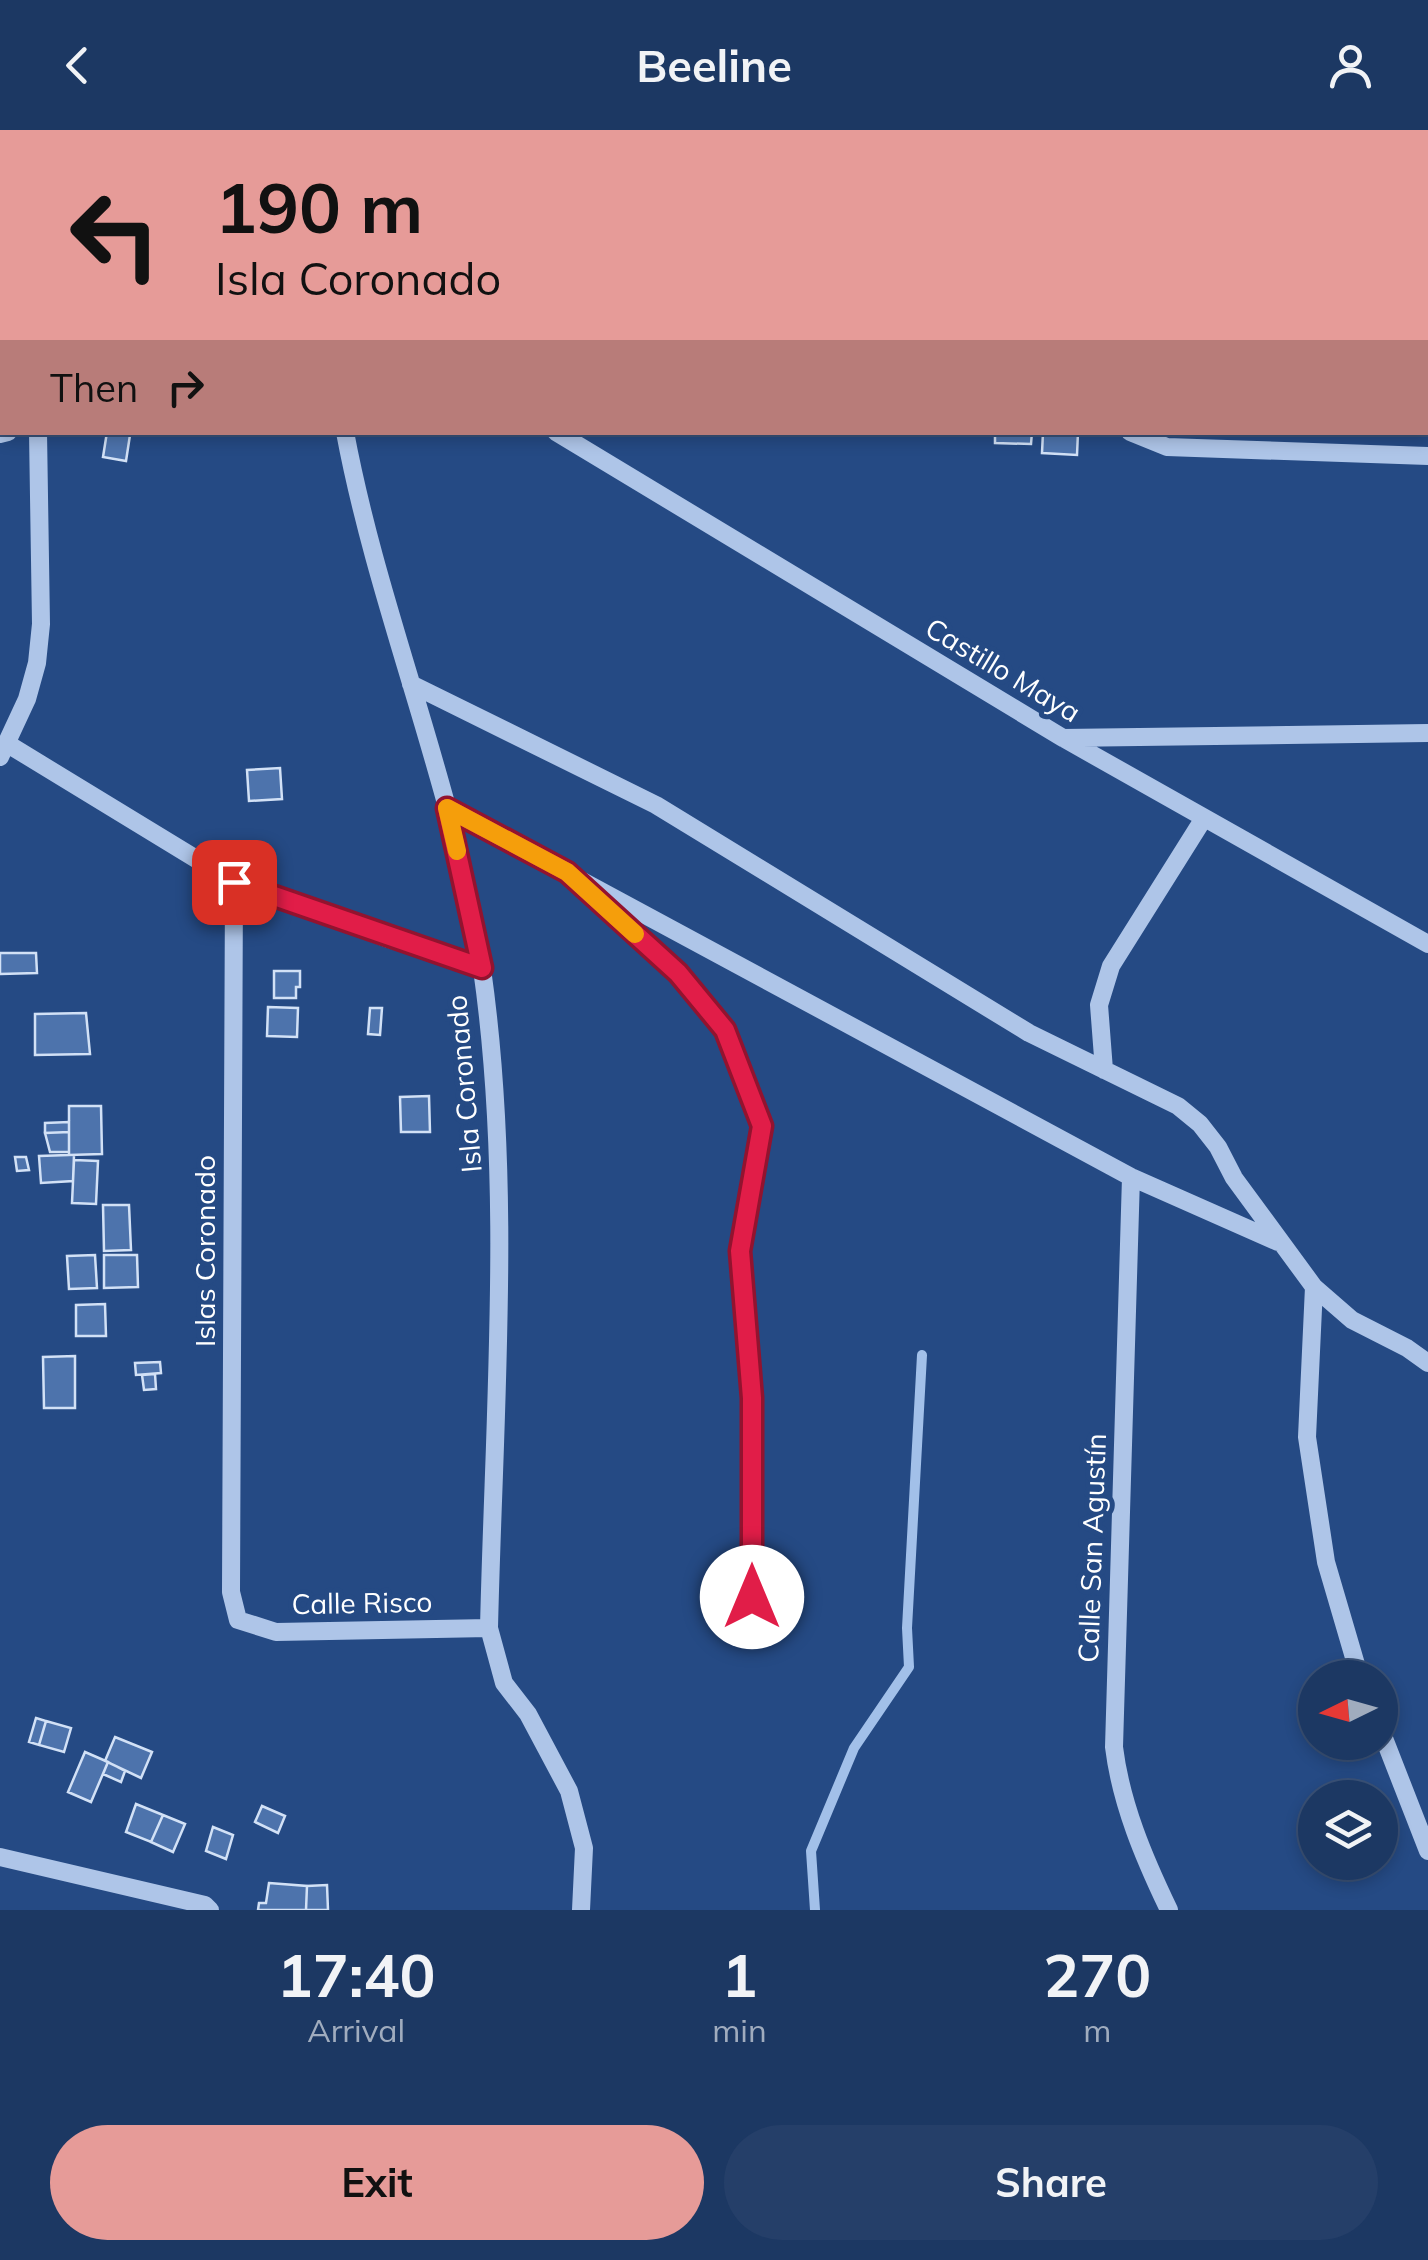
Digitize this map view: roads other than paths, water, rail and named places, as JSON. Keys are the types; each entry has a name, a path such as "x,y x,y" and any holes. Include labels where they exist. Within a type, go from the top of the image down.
{"street":[{"path":"38,435 38,663 27,699 3,750 234,882 482,968"},
{"name":"Isla Coronado","path":"346,435 447,808 482,968 500,1176 490,1628 504,1683 528,1714 568,1791 584,1848 581,1910"},
{"name":"Castillo Maya","path":"561,435 1063,738 1428,944"},
{"path":"1138,435 1166,446 1428,456"},
{"path":"411,684 656,805 1029,1033 1178,1106 1200,1124 1314,1287 1352,1320 1428,1363"},
{"path":"1063,738 1428,733"},
{"path":"447,808 1131,1177 1279,1242"},
{"path":"1104,1070 1099,1006 1111,966 1204,818"},
{"path":"567,872 678,973 725,1030 762,1126 740,1251 752,1398 752,1637"},
{"name":"Islas Coronado","path":"234,882 231,1592 238,1620"},
{"name":"Calle San Agustín","path":"1131,1177 1114,1747 1118,1782 1149,1868 1169,1910"},
{"path":"1314,1287 1307,1437 1326,1562 1355,1660"},
{"name":"Calle Risco","path":"238,1620 276,1632 490,1628"},
{"path":"1392,1760 1428,1851"},
{"path":"0,1857 210,1910"}],"waterway":[{"path":"815,1910 811,1851 854,1748 909,1667 907,1628 922,1355"}]}
